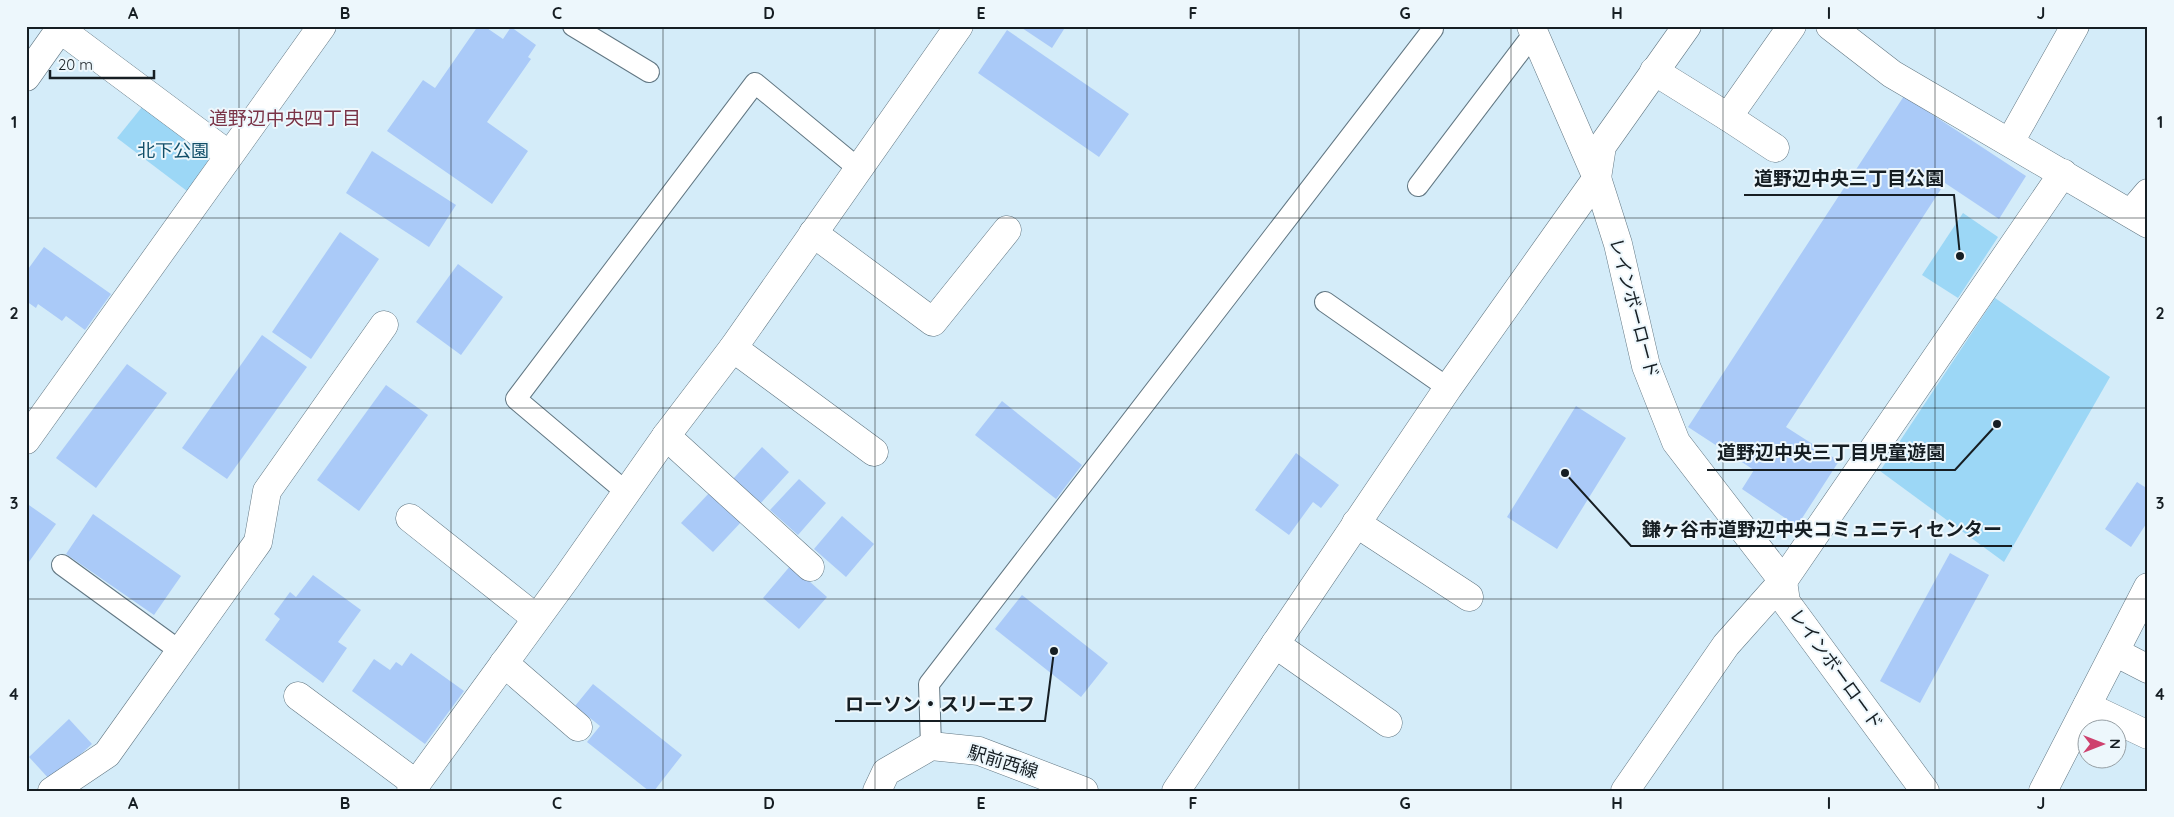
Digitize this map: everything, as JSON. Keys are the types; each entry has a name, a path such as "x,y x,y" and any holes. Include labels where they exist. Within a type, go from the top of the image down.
{"street":[{"path":"26,440 322,26"},
{"path":"298,696 413,787 666,436 734,348 959,26"},
{"path":"1176,791 1448,388 1596,178 1602,146 1687,26"},
{"path":"1728,116 1792,26"},
{"path":"1830,26 1892,74 2063,173 2142,210"},
{"path":"2010,142 2075,26"},
{"path":"26,77 60,29 229,155"},
{"name":"レインボーロード","path":"1533,30 1596,178 1618,244 1646,366 1676,442 1783,581 1786,602 1925,791"},
{"path":"1654,71 1728,116 1775,148"},
{"path":"1624,791 1726,645 1783,581 2063,173"},
{"path":"813,233 934,322 1007,230"},
{"path":"52,791 106,754 258,542 267,491 384,325"},
{"path":"734,348 874,452"},
{"path":"666,436 810,567"},
{"path":"410,518 536,618"},
{"path":"1356,523 1469,597"},
{"path":"2043,791 2148,587"},
{"path":"1275,644 1388,723"},
{"path":"2115,652 2148,669"},
{"path":"504,663 578,727"},
{"path":"2086,706 2148,735"},
{"path":"877,791 886,772 931,746"},
{"name":"駅前西線","path":"931,746 979,751 1084,791"}],"lane":[{"path":"574,26 649,72"},
{"path":"931,746 929,684 1433,29"},
{"path":"1418,186 1533,30"},
{"path":"626,492 516,399 755,83 859,169"},
{"path":"1325,302 1448,388"},
{"path":"62,565 180,651"}],"green space":[{"name":"北下公園","path":"146,102 205,145 209,159 187,191 117,138"},
{"path":"1963,213 1998,237 1958,298 1922,275"},
{"path":"1995,298 2110,377 2004,562 1880,471"}],"building":[{"path":"478,26 484,26 503,39 511,27 536,45 528,57 531,59 487,122 528,151 492,204 387,131 423,80 435,88"},
{"path":"1019,26 1066,26 1052,48"},
{"path":"1007,30 1129,114 1099,157 978,73"},
{"path":"1904,96 2026,176 1999,219 1945,183 1786,427 1839,461 1797,526 1742,489 1754,470 1688,427"},
{"path":"372,151 456,205 429,247 346,193"},
{"path":"340,232 379,259 311,359 272,332"},
{"path":"44,247 111,294 85,330 66,316 62,321 38,304 36,308 26,301 26,272"},
{"path":"458,264 503,297 461,355 416,322"},
{"path":"262,335 307,367 227,479 182,448"},
{"path":"127,364 167,393 96,488 56,458"},
{"path":"386,385 428,415 359,511 317,480"},
{"path":"1002,401 1082,465 1056,499 975,435"},
{"path":"1576,406 1626,438 1557,549 1507,517"},
{"path":"762,447 789,472 760,504 733,479"},
{"path":"1296,453 1339,485 1321,508 1313,502 1289,535 1255,510"},
{"path":"799,479 826,503 798,535 770,510"},
{"path":"2137,482 2148,489 2148,521 2131,547 2105,529"},
{"path":"711,491 743,520 713,552 681,523"},
{"path":"26,503 56,524 26,566"},
{"path":"93,514 181,576 154,615 66,554"},
{"path":"842,516 874,544 846,577 814,549"},
{"path":"1950,553 1989,575 1920,703 1880,681"},
{"path":"791,565 827,597 799,629 763,598"},
{"path":"313,575 361,610 338,642 347,648 323,683 265,640 280,619 274,614 290,592 296,597"},
{"path":"1022,595 1108,663 1081,697 995,629"},
{"path":"411,653 464,691 425,744 352,691 374,659 390,670 396,662 402,666"},
{"path":"593,684 682,755 654,791 649,791 587,742 600,726 575,706"},
{"path":"69,719 92,744 51,781 29,757"}],"place":[{"name":"道野辺中央三丁目公園","path":"1960,256"},
{"name":"道野辺中央三丁目児童遊園","path":"1997,424"},
{"name":"鎌ヶ谷市道野辺中央コミュニティセンター","path":"1565,473"},
{"name":"ローソン・スリーエフ","path":"1054,651"}],"district":[{"name":"道野辺中央四丁目","path":"285,118"}]}
